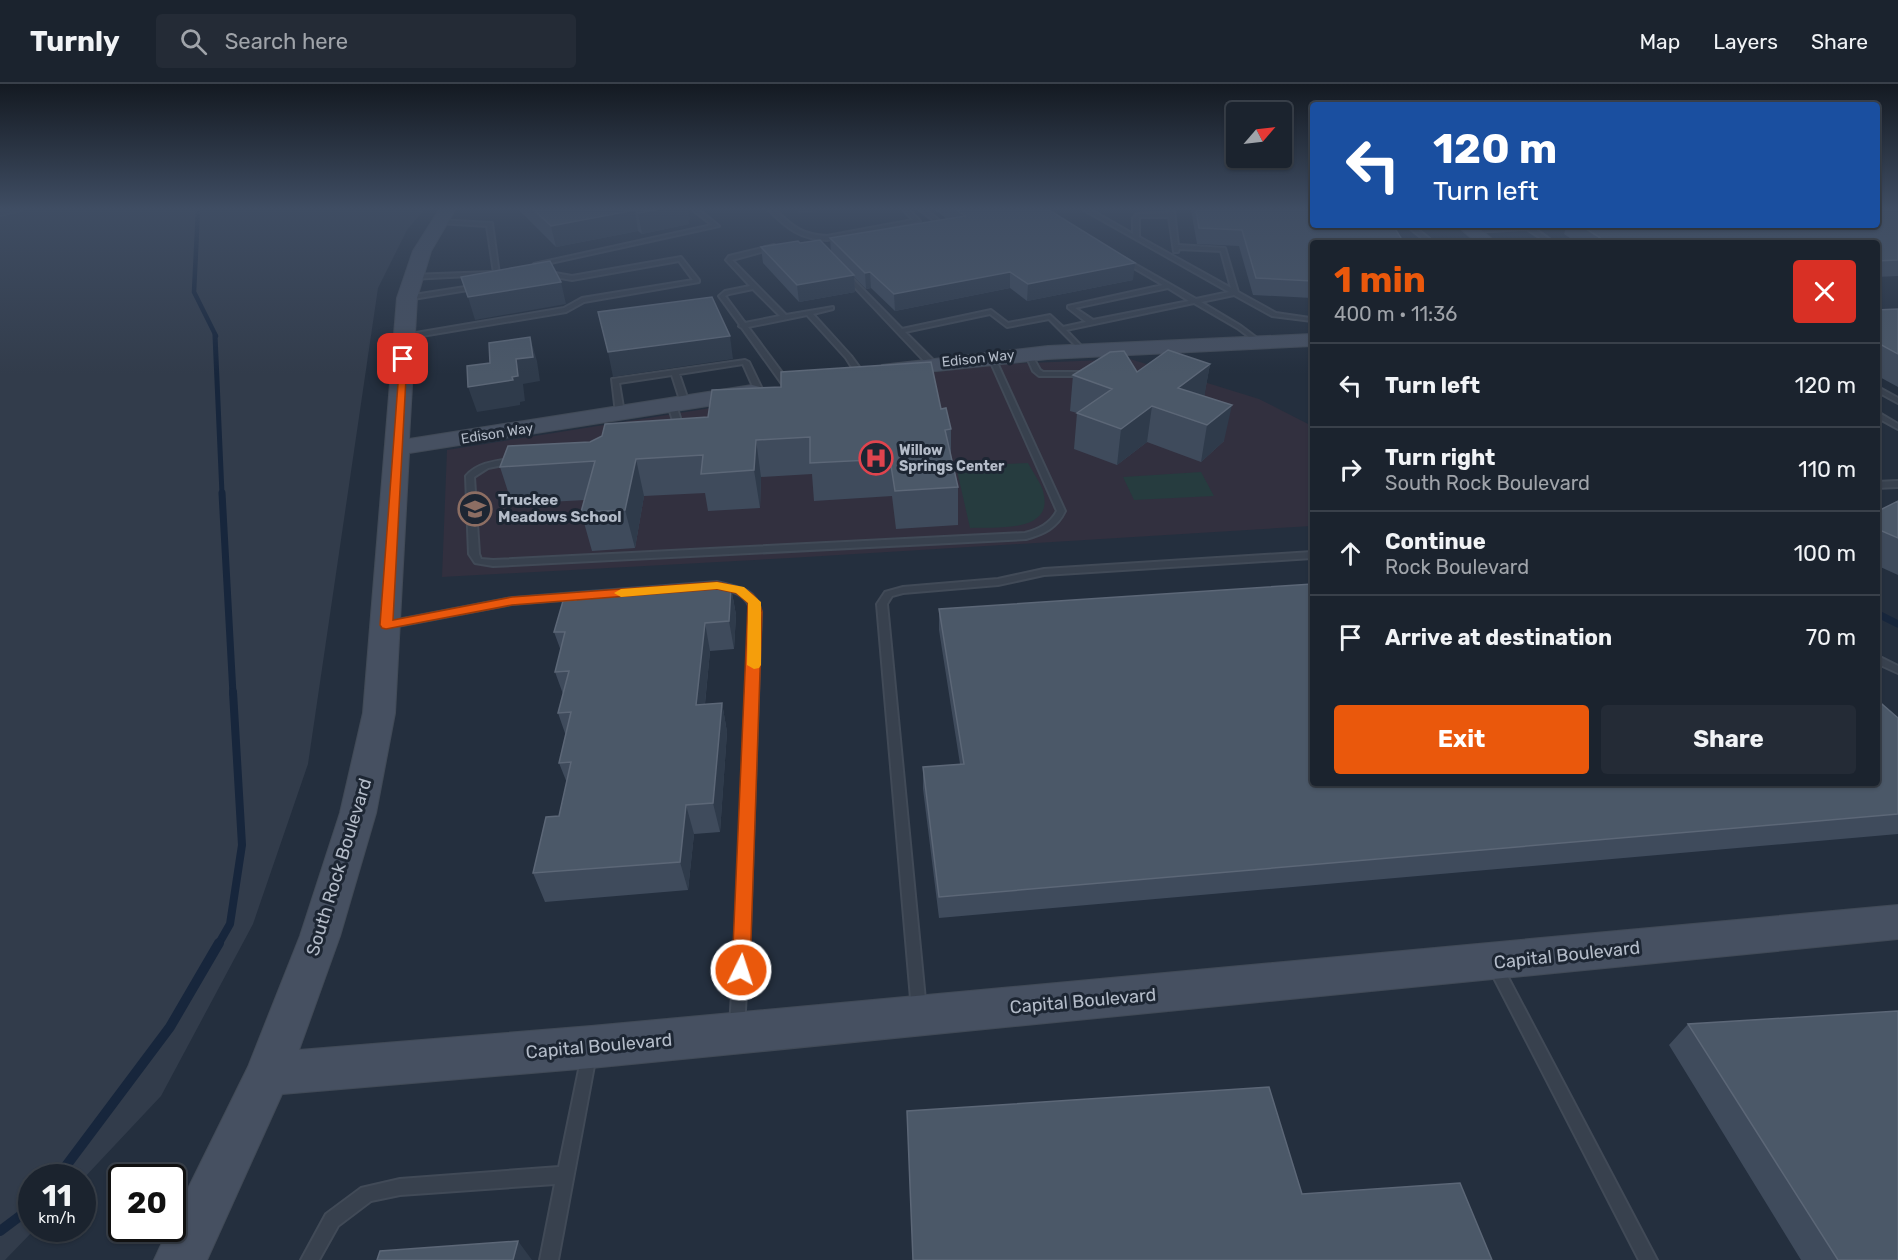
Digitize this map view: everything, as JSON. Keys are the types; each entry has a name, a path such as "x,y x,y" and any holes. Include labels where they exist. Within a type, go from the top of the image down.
{"street":[{"name":"South Rock Boulevard","path":"180,1260 227,1165 268,1074 320,936 358,813 379,713 407,298 416,265"},
{"name":"Edison Way","path":"850,376 991,356 1082,350 1159,350 1259,342 1310,327"},
{"name":"Edison Way","path":"397,448 620,414 681,414 759,391 799,385"},
{"name":"Capital Boulevard","path":"268,1074 919,1017 1898,922"}],"lane":[{"path":"496,265 497,273"},
{"path":"532,279 555,275 572,278 647,265"},
{"path":"404,337 566,310 582,300 697,281 685,265"},
{"path":"734,265 784,317"},
{"path":"1134,265 1239,327 1259,342"},
{"path":"1185,265 1274,315 1310,325"},
{"path":"1227,265 1235,293"},
{"path":"837,266 931,363"},
{"path":"411,277 497,273 508,270"},
{"path":"407,298 488,286"},
{"path":"1092,323 1070,307 1168,286"},
{"path":"754,287 727,292 722,296 742,326 799,385"},
{"path":"1061,329 1235,293"},
{"path":"742,326 831,308"},
{"path":"808,312 849,357 850,376"},
{"path":"900,331 991,312 1006,325 1050,317 1082,350"},
{"path":"1028,353 1037,371 1048,375 1102,373"},
{"path":"519,459 485,465 475,470 470,476 474,555 478,561 493,563 1026,536 1044,530 1056,522 1061,511 991,356"},
{"path":"620,414 615,381 745,362 759,391"},
{"path":"669,429 681,414 675,372"},
{"path":"1880,390 1898,401"},
{"path":"1880,416 1898,427"},
{"path":"1880,485 1898,484"},
{"path":"919,1017 882,604 888,594 903,590 998,582 1044,572 1310,555"},
{"path":"386,625 512,601 717,585 740,590 754,602 756,612 743,929 736,1032"},
{"path":"1880,660 1898,670"},
{"path":"1493,962 1648,1260"},
{"path":"549,1260 591,1047"},
{"path":"310,1260 332,1220 367,1194 400,1187 565,1175"}],"shaded area":[{"path":"0,265 390,265 378,288 308,764 253,924 161,1096 96,1165 18,1164 18,1242 22,1242 5,1260 0,1260"},
{"name":"Willow Springs Center","path":"1130,359 1259,399 1310,425 1310,526 442,577 447,450 980,365"}],"green space":[{"path":"1028,463 1040,483 1044,496 1044,508 1039,516 1019,526 970,528 956,466"},
{"path":"1201,472 1214,496 1134,500 1123,477"}],"building":[{"path":"528,265 552,265 561,282 468,297 461,277"},
{"path":"778,265 844,265 854,275 797,285"},
{"path":"857,265 1125,265 1028,284 1010,272 894,294 870,272 865,273"},
{"path":"1252,265 1310,265 1310,281 1256,278"},
{"path":"712,297 730,336 608,352 598,312"},
{"path":"1898,309 1898,354 1880,344 1880,310"},
{"path":"530,337 533,357 516,359 518,376 512,377 513,380 468,387 467,366 490,363 489,343"},
{"path":"1168,350 1210,364 1178,388 1232,405 1207,425 1152,406 1121,429 1077,413 1112,389 1073,375 1110,352 1124,351 1137,372"},
{"path":"931,362 941,409 946,408 951,429 945,430 958,487 895,491 890,459 810,463 810,437 756,440 754,470 701,474 703,455 636,459 625,510 581,512 595,461 500,467 508,446 590,442 602,436 605,424 708,417 712,390 781,387 781,372"},
{"path":"1898,501 1898,538 1880,532 1880,510"},
{"path":"1310,584 1310,786 1880,786 1880,702 1898,718 1898,814 939,897 923,767 964,764 939,609"},
{"path":"731,587 729,621 705,623 696,705 722,703 713,803 686,805 680,862 533,873 546,817 559,816 571,762 559,763 571,712 558,713 569,671 555,672 565,632 554,632 563,601 576,600 576,596"},
{"path":"1898,1011 1898,1260 1838,1260 1688,1024"},
{"path":"1269,1087 1302,1194 1460,1183 1492,1260 913,1260 907,1111"},
{"path":"518,1241 513,1260 377,1260 380,1251"}],"waterway":[{"path":"195,265 194,292 216,336"},
{"path":"215,335 222,494"},
{"path":"222,493 233,694"},
{"path":"1880,615 1898,624"},
{"path":"218,945 230,924 242,845 233,692"},
{"path":"67,1164 170,1027 219,943"},
{"path":"0,1231 18,1218"}],"slow traffic":[{"path":"621,593 717,585 740,590 754,602 756,612 754,665"}],"place":[{"name":"Willow Springs Center","path":"876,458"},
{"name":"Truckee Meadows School","path":"475,509"}],"route":[{"path":"403,359 386,625 512,601 717,585 740,590 754,602 756,612 741,970"}]}
